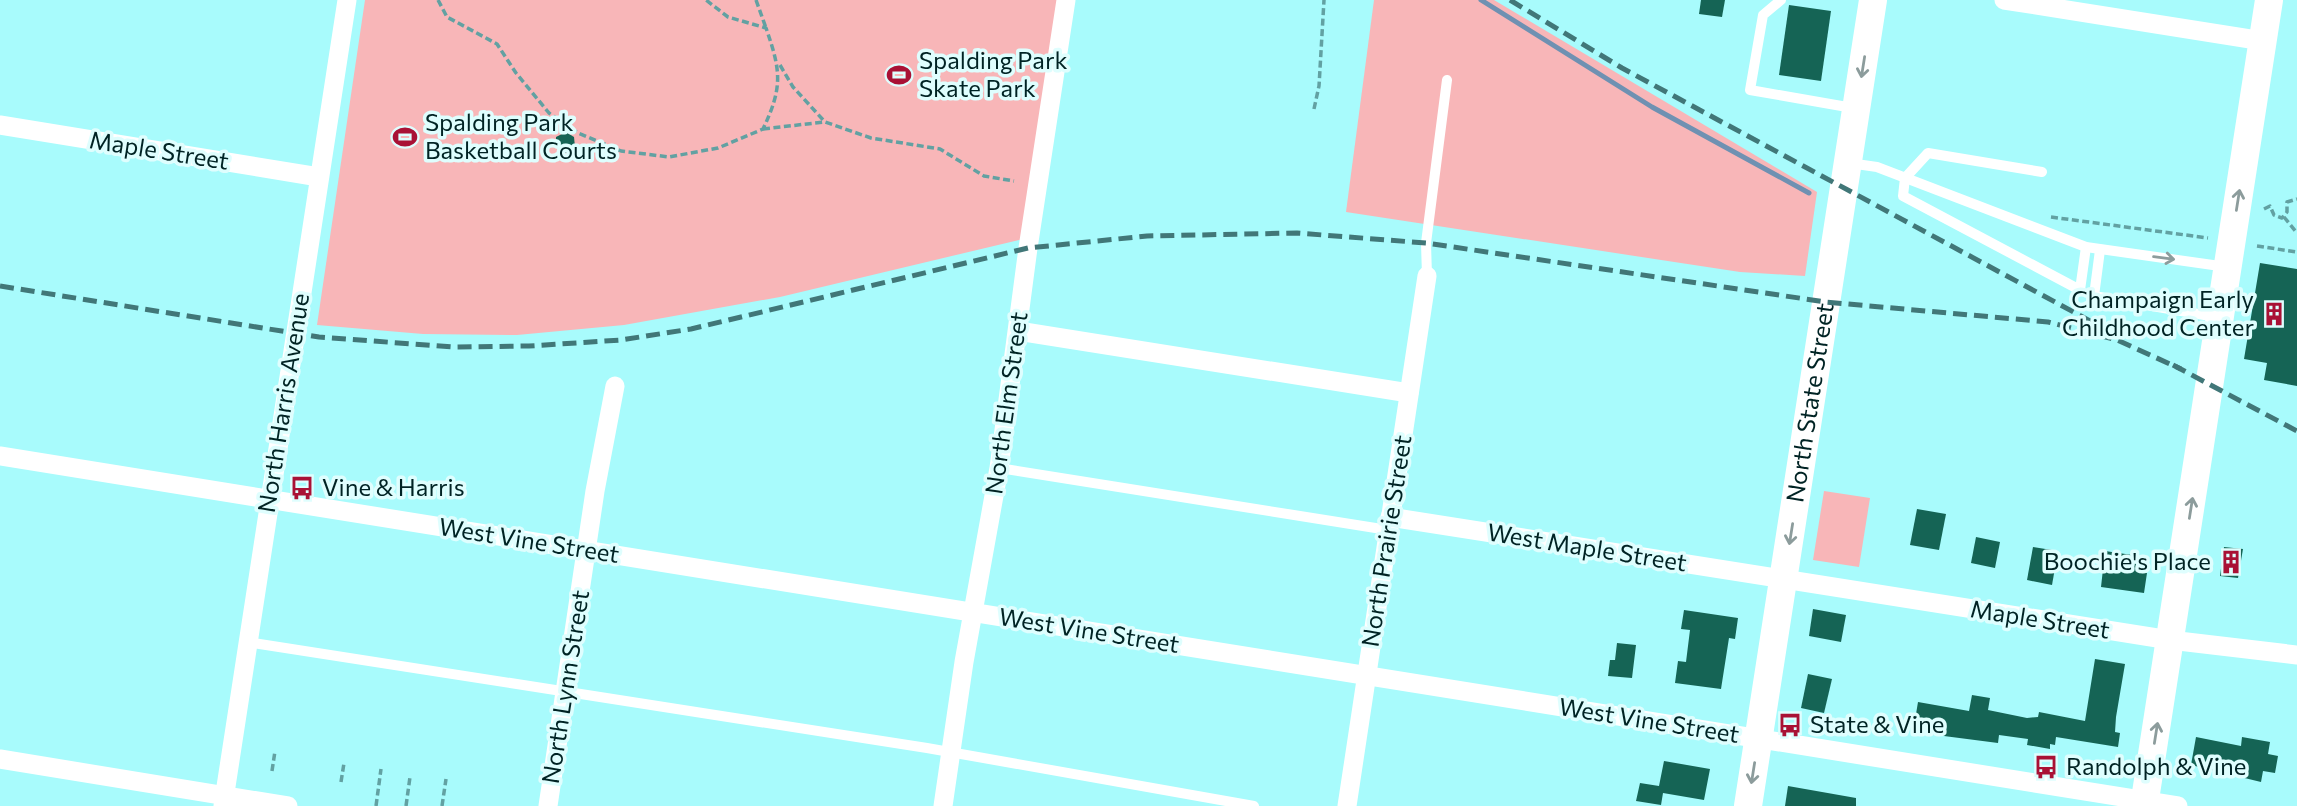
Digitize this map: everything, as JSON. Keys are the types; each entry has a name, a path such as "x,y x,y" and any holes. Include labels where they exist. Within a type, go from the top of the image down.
{"main road":[{"name":"North State Street","path":"1748,806 1873,0"},
{"path":"2145,803 2269,0"}],"street":[{"name":"North Harris Avenue","path":"224,801 347,0"},
{"name":"North Elm Street","path":"943,806 999,468 1066,0"},
{"path":"2004,0 2263,41"},
{"name":"Maple Street","path":"0,125 319,177"},
{"name":"North Prairie Street","path":"1347,806 1427,276"},
{"path":"1018,331 1409,393"},
{"name":"North Lynn Street","path":"548,806 590,527 615,386"},
{"name":"West Vine Street","path":"0,456 1366,674 2145,803 2178,806"},
{"name":"West Maple Street","path":"1389,523 1784,579"},
{"name":"Maple Street","path":"1784,579 2170,640 2297,655"},
{"path":"0,759 224,801 288,806"}],"lane":[{"path":"1781,0 1763,15 1751,90 1857,109"},
{"path":"1427,276 1426,243 1447,80"},
{"path":"2042,172 1928,153 1905,178 1903,196 2080,290 2086,247"},
{"path":"1848,163 1877,167 2086,247 2228,267"},
{"path":"2100,250 2094,296 2220,318"},
{"path":"999,468 1389,523"},
{"path":"247,642 565,694 951,752 1254,806"}],"path":[{"path":"438,0 447,17 497,44 531,94 548,113 573,130 621,151 669,157 718,148 763,129 825,122 871,138 940,149 984,176 1014,181"},
{"path":"706,0 728,17 766,28"},
{"path":"756,0 778,61 793,86 825,122"},
{"path":"1314,109 1319,86 1324,0"},
{"path":"763,129 779,89 778,61"},
{"path":"570,135 573,130"},
{"path":"2284,217 2287,202 2297,199"},
{"path":"2264,209 2270,206 2274,215 2284,217 2297,233"},
{"path":"2049,217 2208,238"},
{"path":"2257,246 2297,251"},
{"path":"272,771 275,751"},
{"path":"341,782 344,763"},
{"path":"376,806 381,769"},
{"path":"406,806 410,777"},
{"path":"442,806 446,779"}],"shaded area":[{"path":"365,0 1065,0 1023,239 780,297 624,325 517,335 423,334 317,325"},
{"path":"1374,0 1494,0 1817,192 1805,276 1740,272 1346,212"},
{"path":"1824,491 1870,498 1859,567 1813,560"}],"building":[{"path":"1701,0 1725,0 1722,17 1699,14"},
{"path":"1789,5 1831,11 1821,81 1779,75"},
{"path":"566,132 574,137 575,147 566,153 556,147 556,137"},
{"name":"Champaign Early Childhood Center","path":"2260,263 2297,269 2297,386 2264,380 2267,363 2244,359"},
{"path":"1917,509 1946,514 1939,550 1910,545"},
{"path":"1976,537 2000,542 1995,568 1971,563"},
{"path":"2033,547 2058,551 2052,585 2027,580"},
{"name":"Boochie's Place","path":"2224,547 2243,549 2238,578 2220,576"},
{"path":"2105,551 2139,556 2137,572 2147,573 2144,593 2101,587"},
{"path":"1813,609 1846,615 1841,642 1809,636"},
{"path":"1684,610 1738,618 1735,639 1729,638 1721,689 1675,683 1678,661 1686,662 1690,630 1681,629"},
{"path":"1617,643 1636,645 1632,678 1608,676 1610,660 1615,660"},
{"path":"2095,659 2125,664 2116,717 2115,732 2120,733 2118,747 2056,737 2055,745 2050,744 2050,749 2027,745 2028,739 1999,735 1998,743 1913,732 1918,702 1969,711 1972,695 1990,698 1988,710 2027,718 2038,717 2039,712 2085,721"},
{"path":"1808,674 1832,679 1824,713 1801,708"},
{"path":"2196,737 2241,746 2242,737 2270,742 2268,754 2278,756 2275,773 2263,771 2261,782 2191,765"},
{"path":"1664,761 1710,769 1704,800 1663,793 1661,805 1636,801 1640,783 1659,786"},
{"path":"1788,786 1856,798 1856,806 1785,806"}],"waterway":[{"path":"1481,0 1652,107 1809,193"}],"railway":[{"path":"1510,0 1622,68 2105,329"},
{"path":"0,286 319,337 453,347 529,346 621,340 691,329 1028,248 1147,236 1297,233 1426,243 1826,302 2048,322 2117,340 2181,369"},
{"path":"2173,365 2297,431"}],"place":[{"name":"Spalding Park Skate Park","path":"899,75"},
{"name":"Spalding Park Basketball Courts","path":"405,137"},
{"name":"Champaign Early Childhood Center","path":"2274,314"},
{"name":"Vine & Harris","path":"302,488"},
{"name":"Boochie's Place","path":"2231,562"},
{"name":"State & Vine","path":"1790,725"},
{"name":"Randolph & Vine","path":"2046,767"}]}
